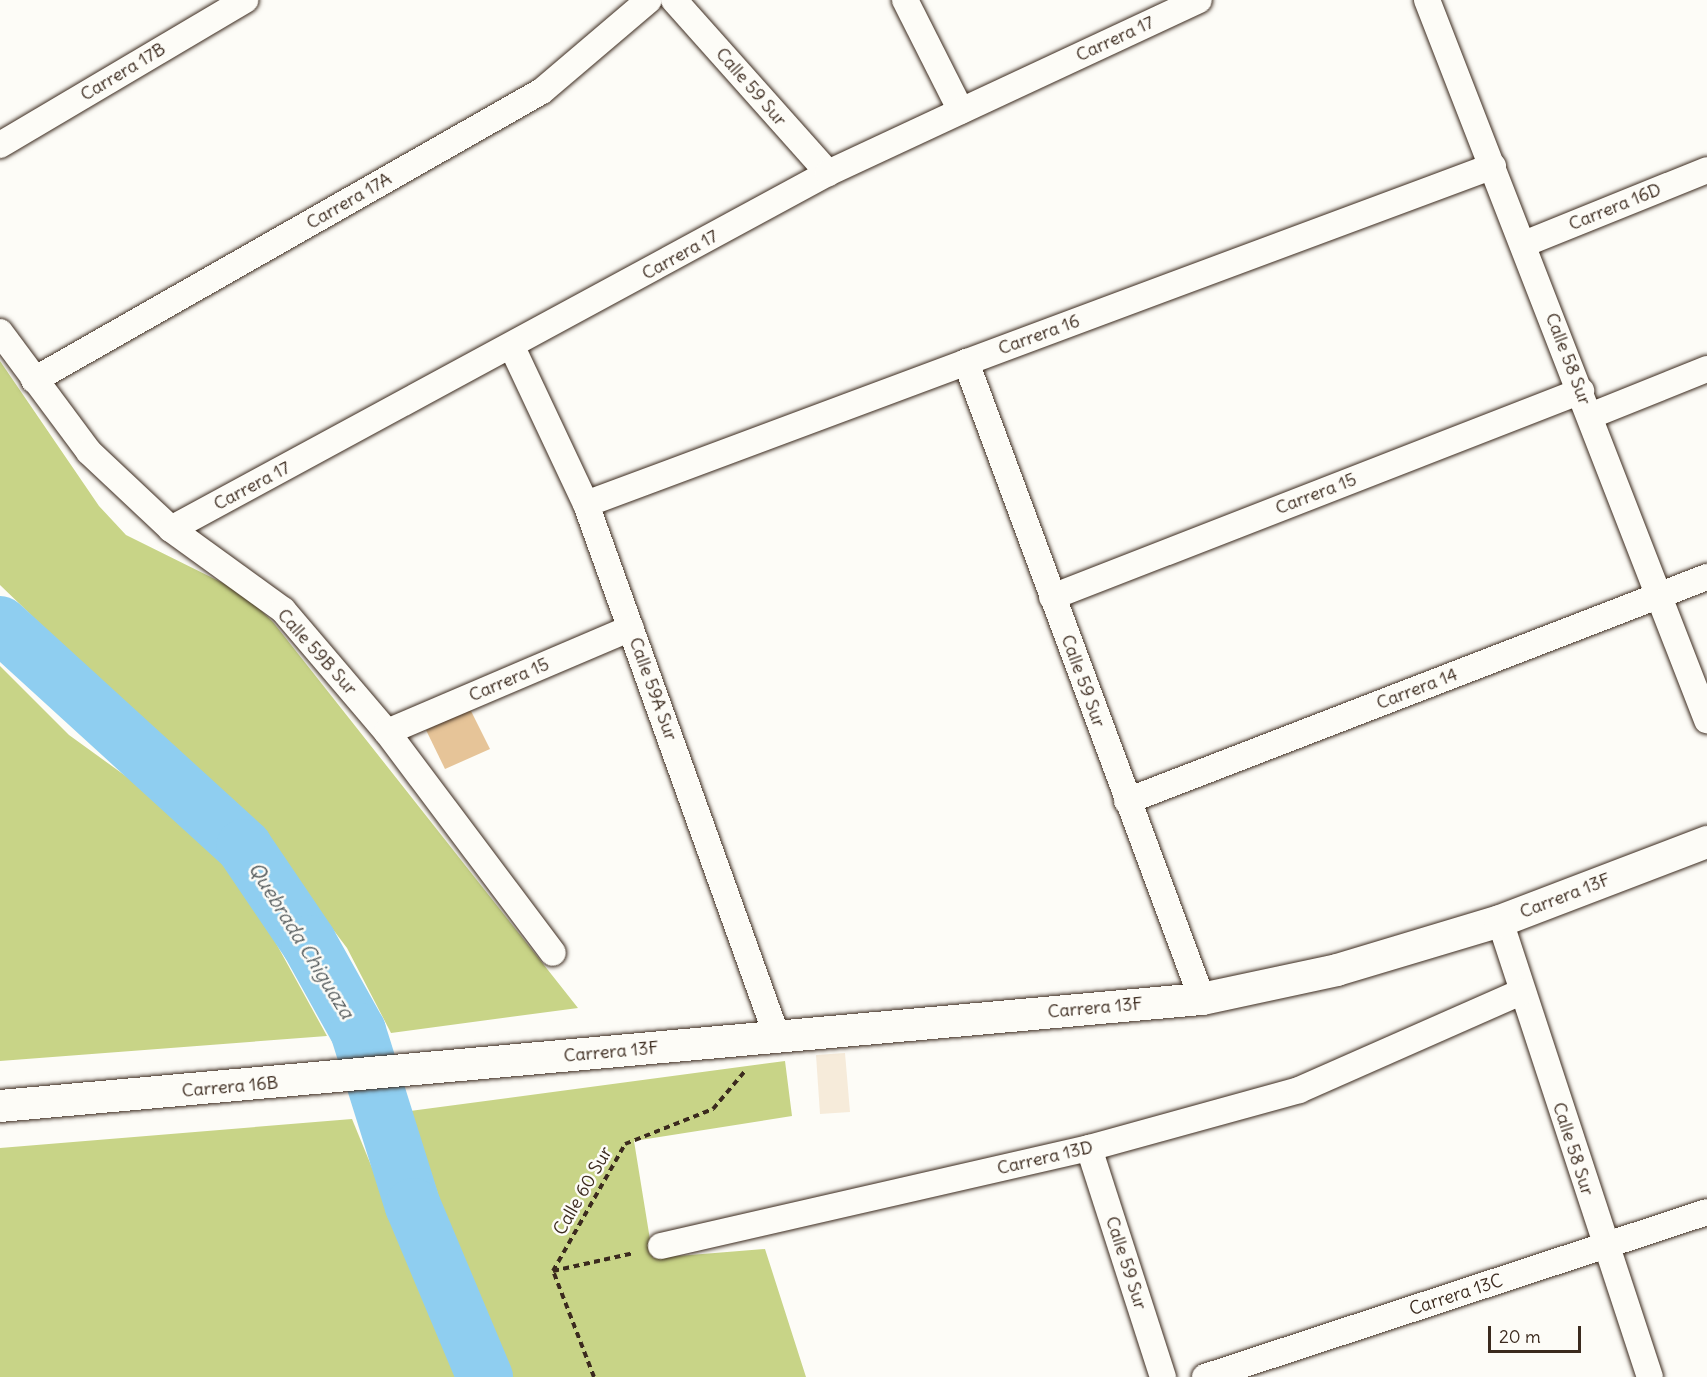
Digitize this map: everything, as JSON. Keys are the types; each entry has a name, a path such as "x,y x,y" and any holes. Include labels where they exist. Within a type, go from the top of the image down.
{"street":[{"name":"Carrera 17B","path":"0,145 245,0"},
{"name":"Carrera 17A","path":"34,380 542,91 649,0"},
{"name":"Calle 59 Sur","path":"675,0 828,173"},
{"path":"905,0 962,111"},
{"name":"Carrera 17","path":"171,530 512,347 828,173 1199,0"},
{"name":"Calle 58 Sur","path":"1427,0 1524,244 1707,720"},
{"name":"Carrera 16","path":"586,504 1493,166"},
{"name":"Carrera 16D","path":"1524,244 1707,170"},
{"name":"Calle 59B Sur","path":"0,332 89,452 171,530 282,610 387,732 553,953"},
{"name":"Calle 59A Sur","path":"512,347 586,504 777,1037"},
{"name":"Calle 59 Sur","path":"966,362 1202,999"},
{"path":"1590,416 1707,369"},
{"name":"Carrera 15","path":"1052,597 1581,391"},
{"name":"Carrera 14","path":"1127,801 1707,577"},
{"name":"Carrera 15","path":"387,732 631,628"},
{"name":"Carrera 13F","path":"460,1066 1202,999 1337,970 1500,921 1707,842"},
{"name":"Calle 58 Sur","path":"1500,921 1521,992 1650,1377"},
{"name":"Carrera 13D","path":"662,1246 1089,1148 1299,1090 1521,992"},
{"name":"Carrera 16B","path":"0,1106 460,1066"},
{"name":"Calle 59 Sur","path":"1089,1148 1163,1377"},
{"name":"Carrera 13C","path":"1204,1377 1707,1212"}],"path":[{"name":"Calle 60 Sur","path":"553,1271 625,1144 713,1109 748,1068"},
{"path":"594,1377 553,1271 662,1246"}],"shaded area":[{"path":"845,1053 850,1112 820,1114 816,1055"}],"green space":[{"path":"0,361 99,506 126,535 243,593 273,622 578,1008 391,1033 347,948 268,843 0,585"},
{"path":"0,666 69,735 174,811 233,865 327,1036 0,1061"},
{"path":"785,1061 792,1116 634,1141 653,1258 765,1249 806,1377 510,1377 473,1298 410,1111"},
{"path":"352,1119 458,1377 0,1377 0,1148"}],"building":[{"path":"470,709 490,749 445,769 426,730"}],"waterway":[{"name":"Quebrada Chiguaza","path":"0,624 244,847 309,943 358,1031 413,1206 485,1377"}]}
